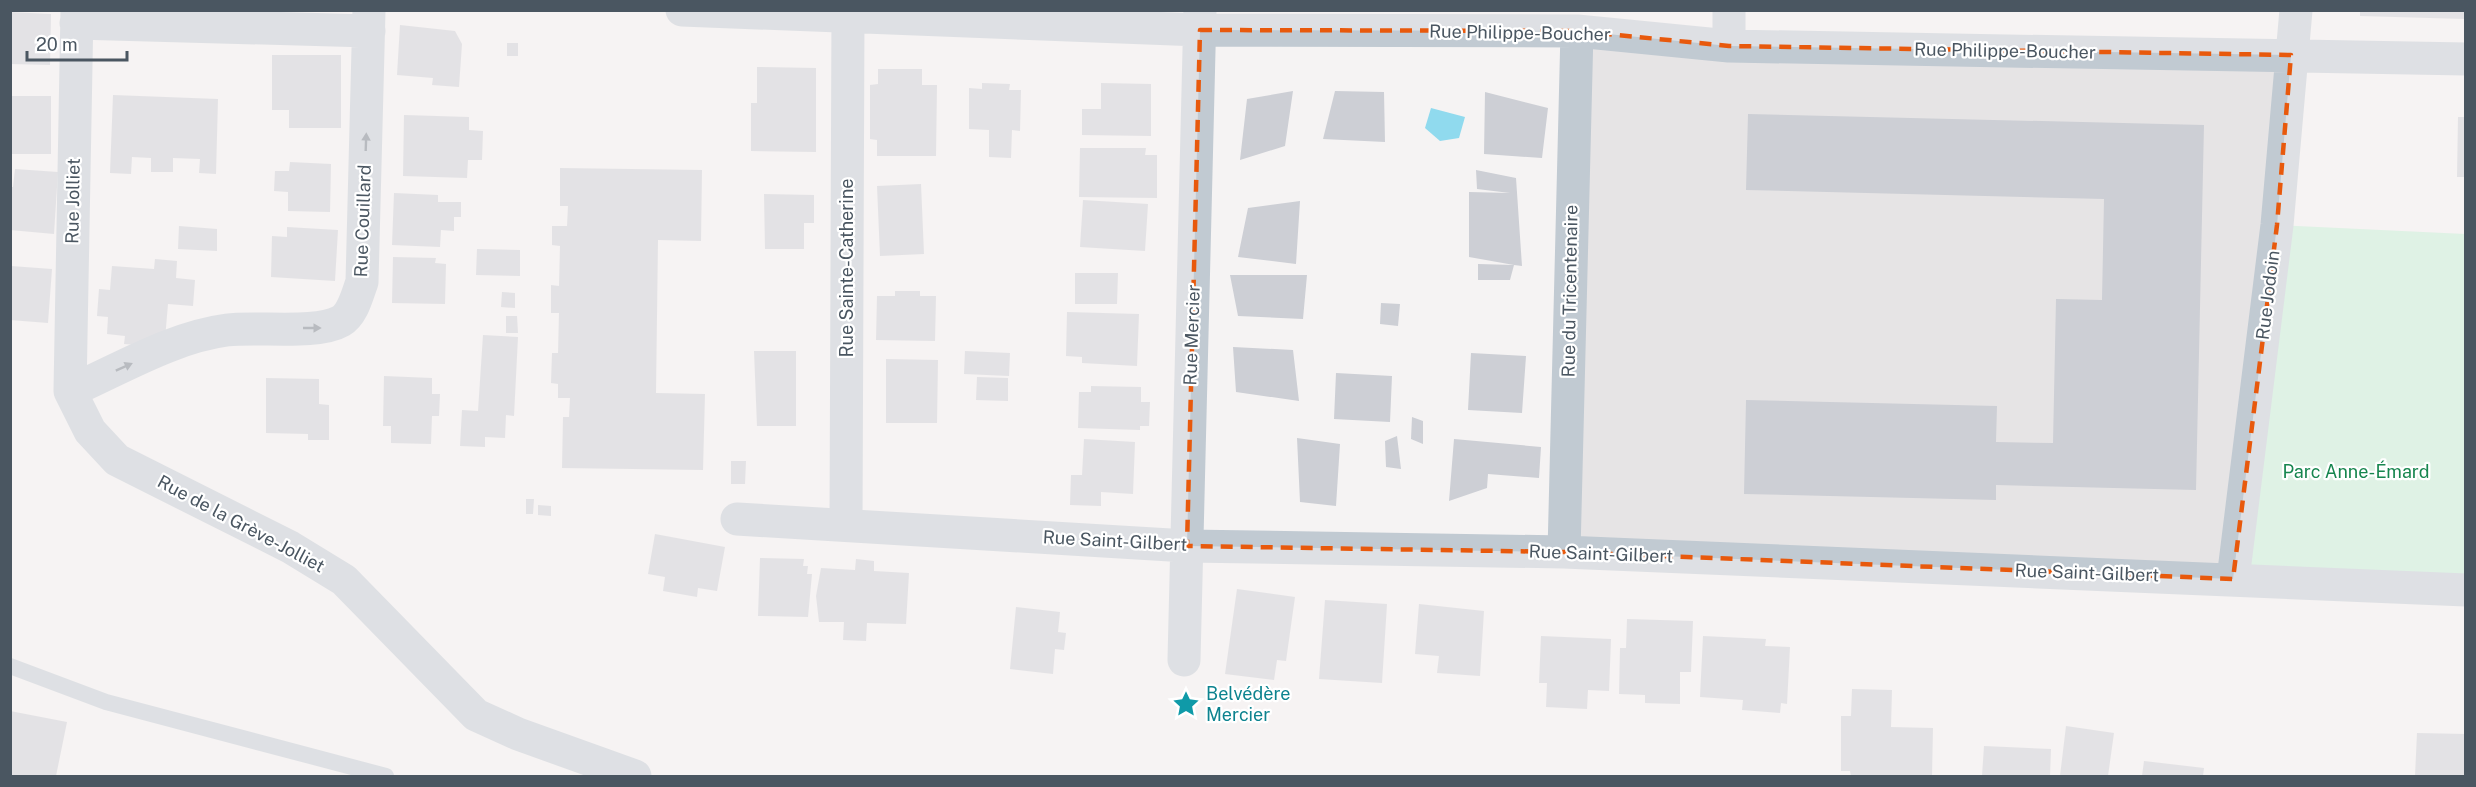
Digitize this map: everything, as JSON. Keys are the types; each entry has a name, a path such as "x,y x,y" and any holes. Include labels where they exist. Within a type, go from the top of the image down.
{"street":[{"name":"Rue Philippe-Boucher","path":"682,10 1200,20 1577,31 1729,46 2466,59"},
{"path":"1729,10 1729,46"},
{"name":"Rue Jodoin","path":"2233,579 2277,225 2296,10"},
{"name":"Rue Sainte-Catherine","path":"846,525 848,13"},
{"path":"77,17 369,21"},
{"name":"Rue Jolliet","path":"70,391 77,17"},
{"name":"Rue Mercier","path":"1184,660 1200,20"},
{"name":"Rue Couillard","path":"70,391 179,342 227,330 322,328 342,321 353,306 362,282 369,21"},
{"name":"Rue du Tricentenaire","path":"1564,552 1577,31"},
{"name":"Rue de la Grève-Jolliet","path":"70,391 90,431 117,460 290,547 344,580 476,715 518,734 634,777"},
{"name":"Rue Saint-Gilbert","path":"737,519 1186,546 1564,552 2466,590"}],"lane":[{"path":"10,666 106,702 386,777"}],"highlighted area":[{"path":"1200,30 1577,31 1729,46 2291,55 2277,225 2233,579 1564,552 1187,546"}],"shaded area":[{"path":"1577,31 2291,55 2233,579 1564,552"}],"green space":[{"name":"Parc Anne-Émard","path":"2277,225 2465,234 2465,590 2233,579"}],"water":[{"path":"1431,108 1465,117 1459,138 1440,141 1425,128"}],"building":[{"path":"2360,10 2466,10 2465,19 2360,16"},
{"path":"10,12 51,14 50,65 10,64"},
{"path":"400,25 455,31 462,44 459,87 432,85 433,78 397,75"},
{"path":"507,43 518,43 518,56 507,56"},
{"path":"272,55 341,55 341,128 289,128 289,110 272,110"},
{"path":"757,67 816,68 816,152 751,151 751,103 757,103"},
{"path":"878,69 922,69 922,85 937,85 936,156 877,156 877,140 870,139 870,85 878,84"},
{"path":"982,83 1010,84 1009,90 1021,90 1020,131 1012,130 1011,158 989,157 989,130 969,129 969,88 982,89"},
{"path":"1101,83 1151,84 1151,136 1082,135 1082,109 1101,109"},
{"path":"1293,91 1285,146 1240,160 1247,99"},
{"path":"1335,91 1384,92 1385,142 1323,139"},
{"path":"1485,92 1548,108 1542,158 1484,154"},
{"path":"113,95 218,99 216,174 199,173 200,159 173,158 173,172 151,172 151,158 132,157 131,174 110,173"},
{"path":"10,96 51,96 51,154 10,154"},
{"path":"1748,114 2204,125 2196,490 1996,485 1996,500 1744,494 1746,400 1997,406 1996,442 2053,443 2056,299 2102,300 2104,199 1746,190"},
{"path":"404,115 469,117 469,130 483,131 482,160 468,160 467,178 403,176"},
{"path":"2458,117 2466,117 2466,177 2457,177"},
{"path":"1080,148 1146,148 1145,155 1157,155 1157,198 1079,197"},
{"path":"290,162 331,164 330,212 288,211 288,192 274,191 275,171 289,171"},
{"path":"560,168 702,170 701,241 658,240 656,393 705,394 703,470 562,468 563,417 569,417 570,398 558,398 558,384 551,383 552,353 558,353 559,313 551,313 551,285 559,286 560,246 552,245 552,226 567,226 568,206 560,206"},
{"path":"15,169 58,172 54,234 10,230 10,187 13,187"},
{"path":"1476,170 1516,178 1522,266 1469,257 1469,192 1510,193 1477,189"},
{"path":"921,184 924,254 880,256 877,186"},
{"path":"394,193 438,195 438,202 461,202 461,217 454,217 454,231 441,230 440,247 392,245"},
{"path":"764,194 814,195 814,223 804,223 804,249 765,249"},
{"path":"1083,200 1148,204 1145,251 1080,247"},
{"path":"1300,201 1296,264 1238,257 1248,208"},
{"path":"179,226 217,229 217,251 178,249"},
{"path":"287,227 338,230 335,281 271,277 272,236 287,237"},
{"path":"477,249 520,250 520,276 476,275"},
{"path":"393,257 436,258 435,263 446,264 445,304 392,303"},
{"path":"155,259 177,261 176,278 195,280 193,306 168,304 165,339 149,346 124,344 125,336 107,334 108,317 97,316 99,289 110,290 112,266 154,269"},
{"path":"1478,264 1514,265 1510,280 1478,280"},
{"path":"11,266 52,269 48,323 10,320"},
{"path":"1075,273 1118,273 1117,304 1075,304"},
{"path":"1230,275 1307,275 1303,319 1238,316"},
{"path":"895,291 920,291 920,296 936,296 935,341 876,340 877,296 895,296"},
{"path":"502,292 515,293 515,308 501,307"},
{"path":"1381,303 1400,304 1398,326 1380,324"},
{"path":"1067,312 1139,314 1137,366 1082,363 1082,357 1066,356"},
{"path":"506,316 517,316 518,333 506,333"},
{"path":"483,335 518,337 514,416 506,415 505,438 485,437 485,447 460,446 462,410 478,411"},
{"path":"1233,347 1293,350 1299,401 1236,392"},
{"path":"754,351 796,351 796,426 757,426"},
{"path":"965,351 1010,353 1009,376 964,374"},
{"path":"1471,353 1526,356 1522,413 1468,410"},
{"path":"886,359 938,360 937,423 886,423"},
{"path":"1336,373 1392,376 1390,422 1334,419"},
{"path":"384,376 432,378 432,394 440,394 439,416 432,416 431,444 391,443 391,426 383,426"},
{"path":"977,377 1008,378 1008,401 976,400"},
{"path":"266,378 319,379 319,404 329,405 329,440 308,440 308,434 266,433"},
{"path":"1091,386 1141,387 1141,402 1150,402 1149,426 1140,426 1140,430 1078,428 1079,392 1091,392"},
{"path":"1412,417 1423,421 1423,444 1411,439"},
{"path":"1397,436 1401,469 1386,467 1385,441"},
{"path":"1297,438 1340,444 1336,506 1300,502"},
{"path":"1084,439 1135,442 1133,494 1101,492 1101,506 1070,505 1071,475 1082,475"},
{"path":"1454,439 1541,447 1539,478 1488,474 1487,488 1449,501"},
{"path":"731,461 746,461 745,484 731,484"},
{"path":"526,499 534,499 533,514 526,514"},
{"path":"538,505 551,506 551,516 538,515"},
{"path":"655,534 725,547 717,591 698,588 697,597 663,591 665,577 648,574"},
{"path":"760,558 804,559 803,566 808,566 807,574 812,574 808,617 758,616"},
{"path":"856,559 874,561 874,571 909,573 906,624 867,623 866,641 843,640 844,622 819,622 816,596 821,568 855,570"},
{"path":"1237,589 1295,597 1286,661 1277,660 1274,680 1225,674"},
{"path":"1325,600 1387,604 1382,683 1319,679"},
{"path":"1419,604 1484,611 1480,676 1437,673 1439,656 1415,654"},
{"path":"1016,607 1060,612 1058,632 1066,633 1064,650 1055,649 1053,674 1010,669"},
{"path":"1627,619 1693,621 1691,672 1680,672 1680,704 1645,703 1645,695 1619,694 1620,648 1626,648"},
{"path":"1541,636 1611,639 1609,691 1588,690 1587,709 1546,707 1547,683 1539,683"},
{"path":"1703,636 1766,639 1765,646 1790,647 1787,704 1781,703 1780,713 1742,710 1743,700 1700,697"},
{"path":"1852,689 1892,690 1891,727 1933,728 1932,776 1851,776 1850,771 1841,771 1841,716 1851,716"},
{"path":"10,711 67,722 56,776 10,776"},
{"path":"2066,726 2114,733 2108,776 2060,776"},
{"path":"2417,733 2466,734 2466,776 2415,776"},
{"path":"1984,746 2051,749 2050,776 1982,776"},
{"path":"2144,761 2204,768 2203,776 2142,776"}],"place":[{"name":"Belvédère Mercier","path":"1186,704"}]}
